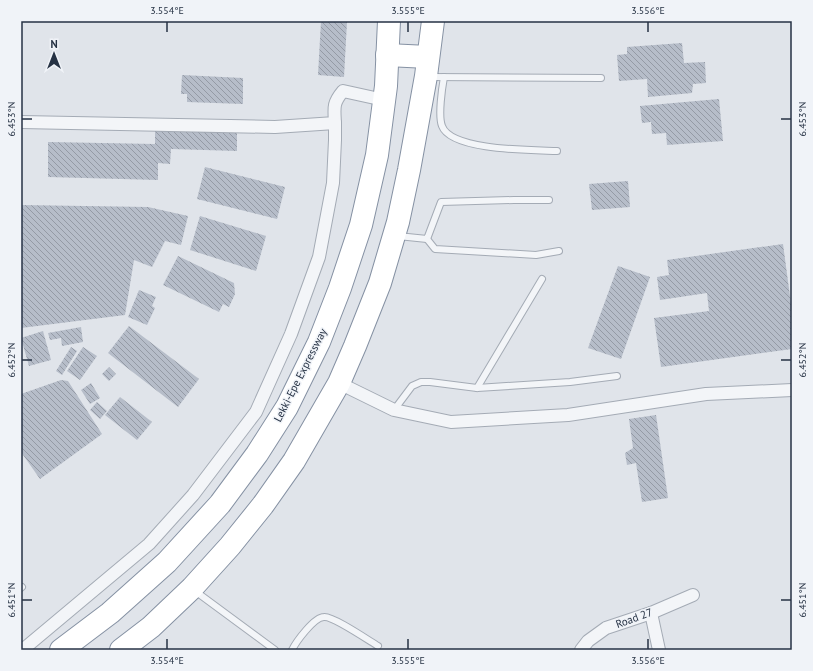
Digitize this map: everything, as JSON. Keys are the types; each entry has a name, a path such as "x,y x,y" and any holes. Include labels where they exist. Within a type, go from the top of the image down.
{"highway":[{"name":"Lekki-Epe Expressway","path":"61,650 110,613 167,562 220,504 257,454 287,407 319,342 340,288 361,225 377,154 384,100 389,21"},
{"path":"121,650 151,626 192,588 230,546 263,505 294,461 339,383 380,283 398,222 433,70 433,21"},
{"path":"388,55 433,70"}],"street":[{"path":"21,649 26,647 149,544 193,495 256,412 291,334 319,257 333,183 335,140 334,107 337,98 343,90 384,100"},
{"path":"21,122 274,127 335,123"},
{"path":"339,383 394,410 451,422 568,415 706,394 792,390"},
{"name":"Road 27","path":"581,650 588,641 606,628 693,595"},
{"path":"651,612 659,650"}],"lane":[{"path":"557,151 489,148 460,141 445,132 441,125 433,70 601,78"},
{"path":"427,239 441,202 549,200"},
{"path":"394,236 427,239 435,249 536,255 559,251"},
{"path":"477,388 542,279"},
{"path":"394,410 412,386 421,382 477,388 570,382 617,376"},
{"path":"192,588 275,650"},
{"path":"292,650 307,629 320,617 324,616 340,623 378,646"}],"building":[{"path":"321,21 347,22 344,77 318,75"},
{"path":"682,43 684,63 705,62 706,83 693,84 692,93 648,97 647,79 619,81 617,55 627,54 627,47"},
{"path":"182,75 243,78 243,104 187,102 187,94 181,94"},
{"path":"719,99 723,141 667,145 666,133 652,134 651,122 642,123 640,106"},
{"path":"155,129 237,131 237,151 171,149 170,164 158,163 158,180 48,177 48,142 155,144"},
{"path":"205,167 285,187 277,219 197,199"},
{"path":"628,181 630,207 592,210 589,184"},
{"path":"21,205 148,207 188,216 181,245 165,241 152,267 134,260 125,315 21,328"},
{"path":"200,216 266,236 256,271 190,250"},
{"path":"783,244 792,311 792,349 661,367 654,318 709,311 707,293 660,300 657,277 669,275 667,260"},
{"path":"178,256 234,283 235,294 229,307 223,304 219,312 163,285"},
{"path":"618,266 650,277 621,359 588,348"},
{"path":"139,290 156,297 152,306 155,308 147,325 128,317"},
{"path":"129,326 199,379 178,407 108,353"},
{"path":"81,327 83,342 62,346 61,338 50,340 48,333"},
{"path":"43,331 51,360 29,366 21,338"},
{"path":"71,347 77,351 62,375 56,371"},
{"path":"83,347 97,356 80,380 67,371"},
{"path":"109,367 116,374 109,381 102,374"},
{"path":"61,380 68,381 102,434 40,479 21,452 21,394"},
{"path":"91,383 100,398 90,404 81,390"},
{"path":"120,397 152,422 137,440 105,415"},
{"path":"97,402 107,411 100,419 90,410"},
{"path":"656,415 668,498 642,502 636,463 627,465 625,453 633,448 629,419"}]}
